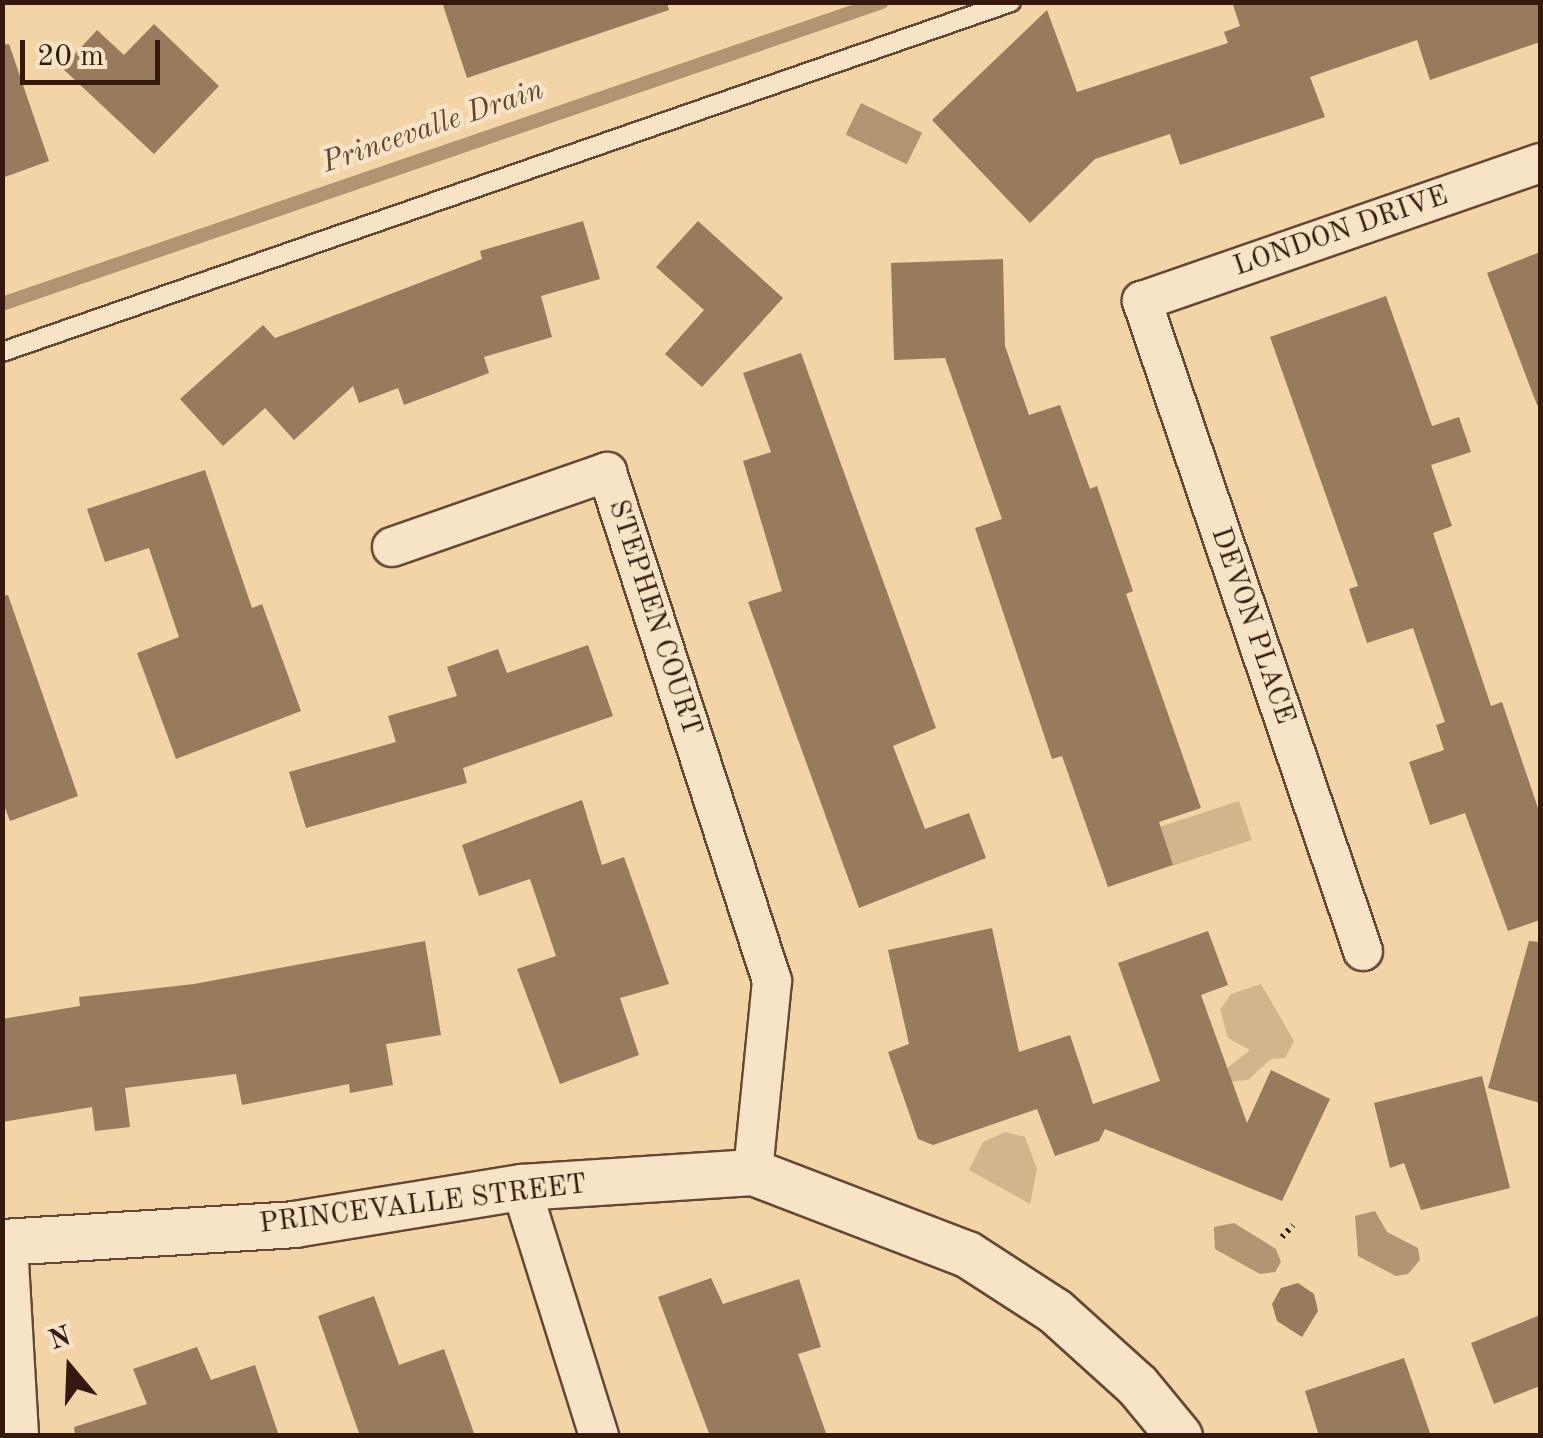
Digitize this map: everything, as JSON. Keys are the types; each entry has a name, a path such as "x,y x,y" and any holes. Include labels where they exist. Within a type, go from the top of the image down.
{"street":[{"name":"LONDON DRIVE","path":"1142,301 1540,163"},
{"name":"DEVON PLACE","path":"1142,301 1362,951"},
{"name":"STEPHEN COURT","path":"392,546 608,472 772,981 753,1172"},
{"name":"PRINCEVALLE STREET","path":"5,1243 294,1224 521,1187 753,1172 967,1254 1056,1312 1136,1386 1179,1436"},
{"path":"521,1187 599,1436"},
{"path":"5,1243 18,1436"}],"lane":[{"path":"2,352 1012,2"}],"path":[{"path":"1282,1237 1292,1225"}],"shaded area":[{"path":"861,103 922,133 907,164 846,134"},
{"path":"1239,801 1252,840 1173,866 1160,827"},
{"path":"1261,984 1294,1041 1285,1058 1271,1059 1248,1080 1226,1082 1220,1074 1250,1050 1228,1038 1220,1010 1231,994"},
{"path":"1005,1132 1025,1137 1037,1169 1030,1204 969,1170 983,1142"},
{"path":"1375,1211 1387,1232 1418,1248 1420,1260 1408,1274 1396,1276 1358,1256 1355,1216"},
{"path":"1234,1223 1276,1249 1281,1262 1275,1272 1260,1274 1215,1249 1214,1227"}],"building":[{"path":"442,2 667,2 669,10 467,78"},
{"path":"1232,2 1540,2 1540,42 1430,80 1417,40 1310,77 1325,117 1180,165 1170,134 1095,159 1030,223 932,120 1047,10 1077,92 1228,43 1224,32 1240,26"},
{"path":"154,24 219,86 154,154 62,68 97,30 124,55"},
{"path":"9,44 49,161 2,178 2,45"},
{"path":"583,221 600,279 541,296 552,337 484,357 489,373 404,405 398,388 359,403 353,386 294,440 265,408 223,446 180,399 263,325 275,338 482,259 480,251"},
{"path":"698,221 783,298 702,387 665,354 704,310 656,267"},
{"path":"1540,252 1540,405 1537,405 1487,273"},
{"path":"1003,259 1005,346 1029,415 1060,405 1090,489 1097,486 1133,591 1126,594 1201,808 1159,822 1173,865 1108,887 1062,756 1052,759 975,528 1002,519 945,358 894,360 891,263"},
{"path":"1386,296 1432,426 1459,417 1471,452 1431,465 1452,526 1433,533 1491,706 1502,702 1540,814 1540,920 1508,931 1465,813 1430,825 1409,762 1444,750 1436,725 1445,722 1413,628 1367,643 1349,589 1358,586 1270,337"},
{"path":"801,353 936,728 893,746 925,829 969,813 986,858 859,908 748,602 782,591 743,461 771,452 743,373"},
{"path":"205,470 252,608 262,604 301,711 176,759 137,653 179,637 149,548 105,562 87,509"},
{"path":"8,595 78,796 10,821 2,800 2,596"},
{"path":"588,645 613,716 463,768 467,783 306,828 289,772 396,742 388,716 457,696 447,667 498,649 507,673"},
{"path":"582,800 602,865 624,857 669,984 620,998 639,1055 560,1084 517,969 556,956 530,879 479,896 462,845"},
{"path":"992,928 1019,1052 1070,1035 1093,1104 1160,1081 1118,963 1208,931 1228,985 1201,995 1247,1123 1271,1070 1330,1099 1282,1201 1105,1129 1099,1141 1055,1156 1037,1109 933,1145 918,1139 888,1052 909,1044 888,950"},
{"path":"425,941 441,1035 386,1044 393,1085 350,1093 349,1084 242,1105 236,1074 125,1088 130,1127 95,1131 92,1107 2,1122 2,1019 80,1006 79,997 194,984"},
{"path":"1529,941 1540,942 1540,1103 1488,1088"},
{"path":"1482,1076 1510,1188 1421,1210 1404,1163 1390,1168 1374,1103"},
{"path":"711,1278 723,1304 799,1279 821,1347 798,1354 827,1436 710,1436 658,1297"},
{"path":"1298,1283 1314,1294 1318,1311 1302,1337 1277,1321 1272,1304 1281,1288"},
{"path":"374,1296 399,1365 444,1349 475,1436 360,1436 318,1316"},
{"path":"1540,1315 1540,1386 1494,1404 1471,1343"},
{"path":"197,1347 211,1380 255,1365 279,1436 75,1436 74,1427 147,1404 133,1369"},
{"path":"1404,1358 1431,1436 1319,1436 1305,1391"}],"waterway":[{"name":"Princevalle Drain","path":"2,304 882,2"}]}
